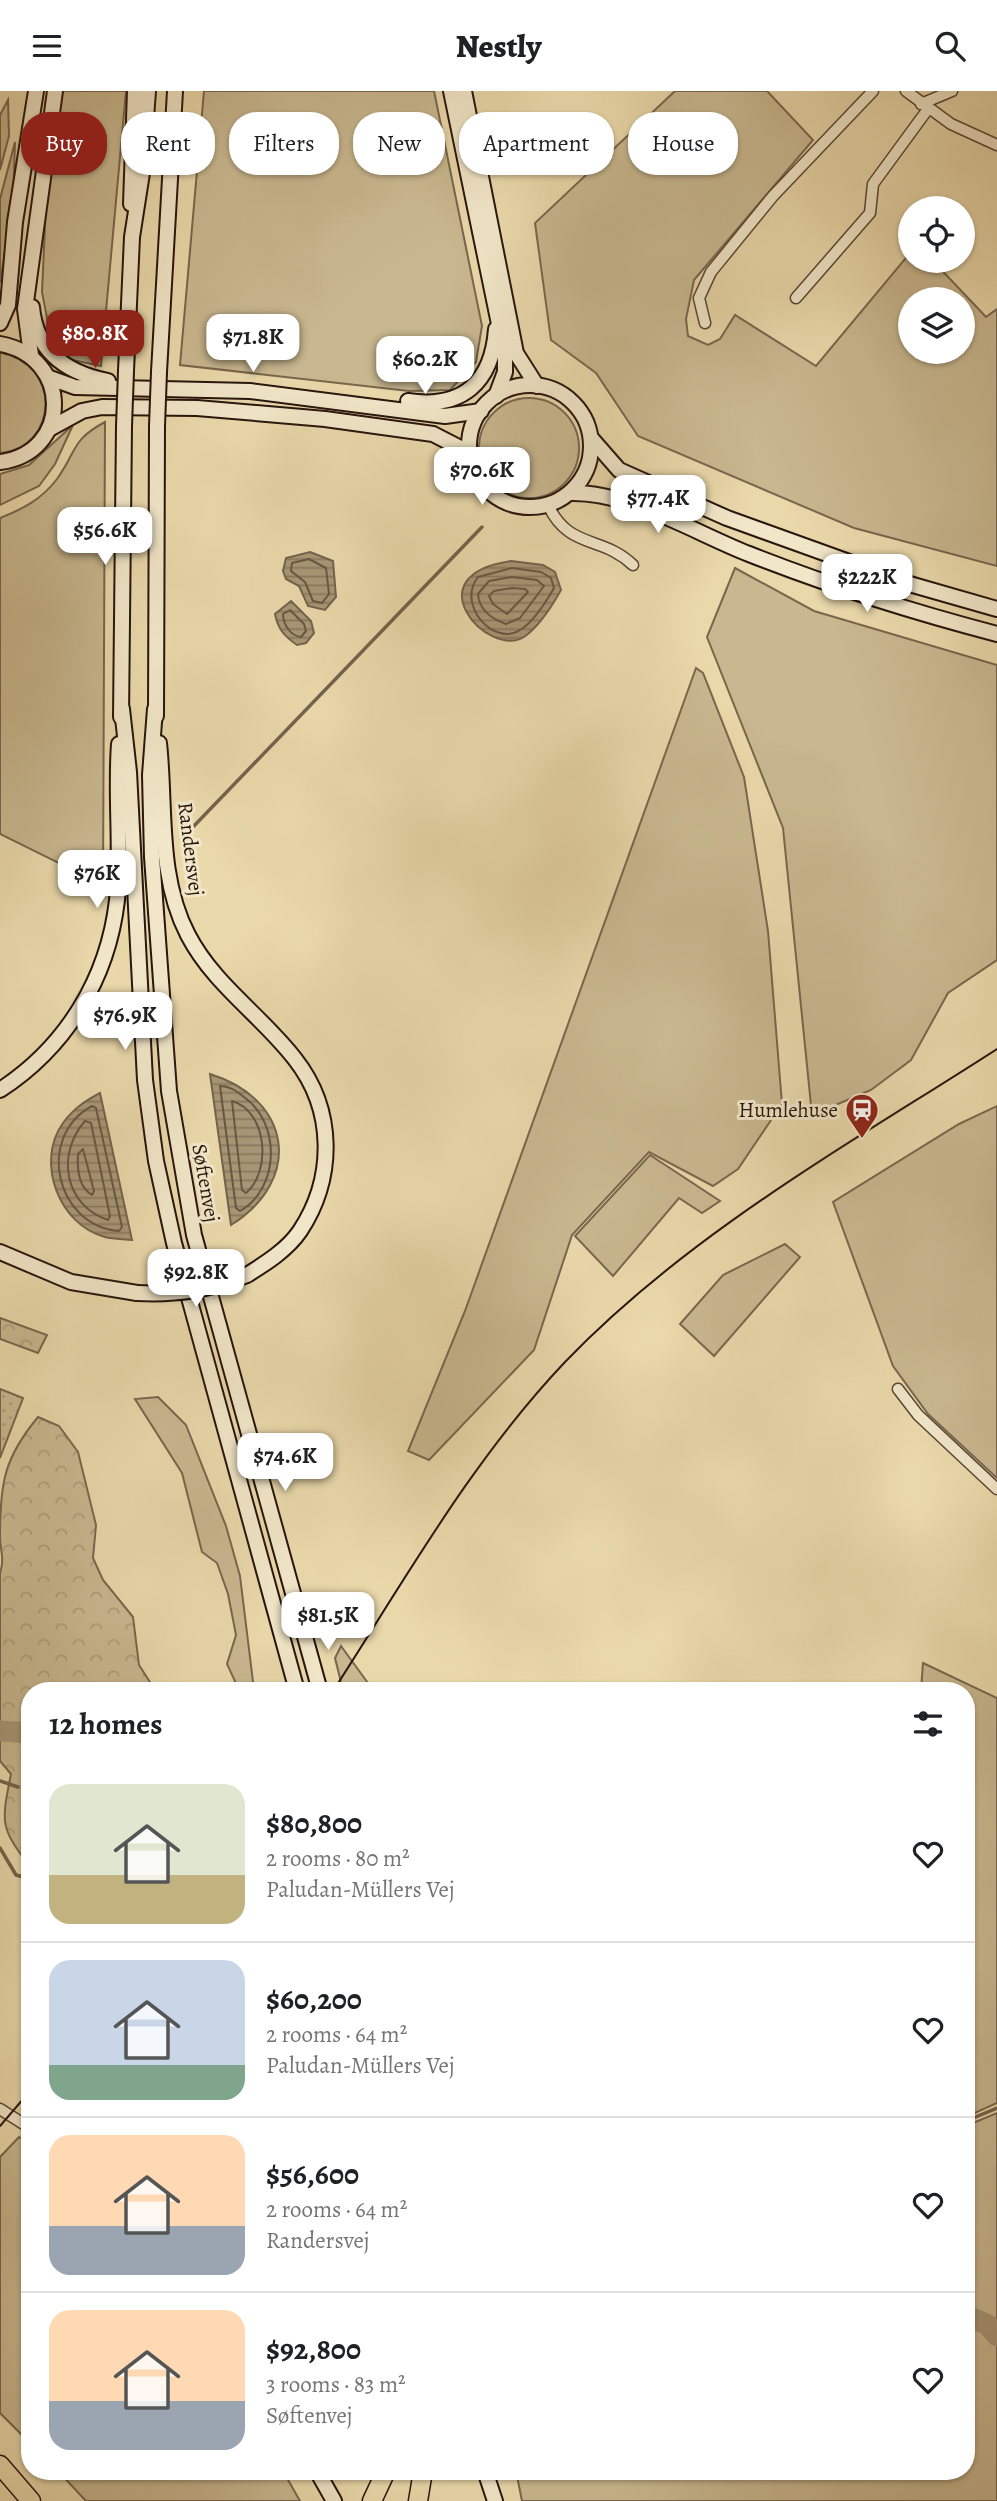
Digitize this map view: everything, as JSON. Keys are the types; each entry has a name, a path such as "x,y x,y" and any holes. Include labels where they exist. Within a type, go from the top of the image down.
{"highway":[{"path":"0,2465 31,2501"},
{"path":"372,2501 382,2480"},
{"path":"418,2501 422,2480"}],"main road":[{"path":"0,323 8,305 15,222 36,91"},
{"path":"31,355 25,309 48,125 55,91"},
{"path":"0,1090 23,1075 61,1037 88,997 105,956 117,901 117,773 122,709 124,426 132,237 130,172 135,91"},
{"path":"132,237 142,173 148,91"},
{"name":"Randersvej","path":"0,1252 71,1282 137,1293 191,1292 217,1287 247,1275 274,1257 299,1233 317,1199 327,1163 325,1124 315,1089 296,1060 212,971 193,943 178,913 165,847 163,775 155,709 157,426 175,91"},
{"path":"451,91 505,353 505,372 496,395 481,411 473,425 470,453 474,471 484,486 497,498 513,505 531,508 548,505 570,493 582,479 590,463 591,438"},
{"path":"464,91 516,353 537,386"},
{"path":"30,278 38,333 55,358 86,377 135,387"},
{"path":"368,404 398,400 423,404 450,401 467,392 489,365 497,315"},
{"path":"0,344 16,347 31,355 50,378 55,398 49,429"},
{"path":"50,378 75,387 250,391 445,415 481,411"},
{"path":"496,395 523,386 554,390 569,399 581,411 591,438 619,470 727,518 913,585 997,609"},
{"path":"0,462 30,452 49,429 82,411 102,407 197,408 325,419 433,435 470,453"},
{"path":"570,493 610,495 750,555 924,615 997,634"},
{"name":"Søftenvej","path":"122,709 129,772 145,1080 156,1161 174,1243 295,1682"},
{"name":"Søftenvej","path":"155,709 150,775 155,897 167,1079 182,1170 194,1235 318,1682"},
{"path":"322,2480 334,2501"},
{"path":"488,2480 495,2501"}],"street":[{"path":"705,323 699,298 711,272 773,196 873,91"},
{"path":"906,91 951,124 997,145"},
{"path":"796,298 870,213 873,184 925,106 951,91"},
{"path":"548,505 556,522 584,542 610,546 633,565"},
{"path":"898,1389 918,1415 997,1489"},
{"path":"0,2109 21,2122"}],"green space":[{"path":"51,91 126,91 124,112 121,112 121,146 101,366 63,358 51,339 42,292 47,175 107,175 107,112 50,112"},
{"path":"204,91 434,91 438,112 353,112 353,175 445,175 445,145 482,326 476,362 450,390 409,391 180,365 197,175 215,175 215,112 202,112"},
{"path":"675,91 767,91 813,140 694,280 686,319 688,336 708,345 720,339 735,315 816,366 898,267 898,273 944,273 958,287 898,287 898,364 975,364 975,305 986,317 997,309 997,566 854,528 638,436 596,373 551,340 535,223 586,175 614,175 614,149 628,135 628,175 738,175 738,112 653,112"},
{"path":"8,100 9,136 0,170 0,115"},
{"path":"15,142 13,203 0,283 0,199"},
{"path":"0,352 20,359 34,371 43,387 45,404 42,421 34,436 20,447 0,453"},
{"path":"529,398 548,402 565,412 575,429 579,448 575,467 565,484 548,494 529,498 510,494 493,484 483,467 479,448 483,429 493,412 510,402"},
{"path":"105,422 103,885 0,834 0,518 24,507 45,492 57,479 80,441"},
{"path":"73,425 55,464 39,486 0,505 0,474 29,465"},
{"path":"735,568 814,611 997,665 997,960 948,993 911,1060 871,1090 812,1115 783,828 707,637"},
{"path":"696,668 703,673 744,777 768,931 782,1104 738,1169 713,1186 649,1152 572,1235 534,1350 429,1460 408,1451 465,1311"},
{"path":"997,1106 997,1478 928,1414 893,1366 833,1202 959,1124"},
{"path":"650,1155 720,1201 702,1213 679,1198 613,1276 575,1236"},
{"path":"785,1244 800,1257 714,1356 680,1324 723,1275"},
{"path":"0,1318 47,1335 38,1353 0,1339"},
{"path":"0,1389 23,1398 0,1458"},
{"path":"158,1397 186,1425 226,1526 240,1576 253,1682 235,1682 227,1664 236,1635 228,1594 217,1563 202,1552 182,1473 135,1399"},
{"path":"38,1417 59,1426 78,1452 96,1525 93,1558 103,1580 133,1617 139,1665 150,1682 21,1682 21,1854 8,1833 5,1815 11,1774 0,1761 0,1517 6,1472"},
{"path":"341,1646 367,1682 341,1682 335,1658"},
{"path":"923,1663 963,1682 922,1682"},
{"path":"975,1688 997,1698 997,2103 975,2113"},
{"path":"997,2113 997,2501 522,2501 518,2480 975,2480 975,2122"},
{"path":"19,2137 21,2138 21,2434 0,2413 0,2157"},
{"path":"66,2480 288,2480 300,2501 86,2501"}],"water":[{"path":"310,552 333,561 336,597 325,610 308,606 299,586 286,579 283,571 286,558"},
{"path":"511,561 543,565 555,572 561,590 535,627 524,637 509,641 493,636 478,626 467,613 462,597 466,582 482,569"},
{"path":"291,601 311,621 314,633 306,643 297,645 285,635 278,624 275,614"},
{"path":"210,1074 237,1086 258,1102 271,1121 278,1142 278,1164 270,1186 254,1206 231,1225"},
{"path":"100,1093 132,1240 105,1237 75,1220 56,1190 52,1173 51,1156 63,1123 80,1106"}],"waterway":[{"path":"192,828 482,527"},
{"path":"0,1731 21,1732"},
{"path":"0,1781 18,1787"},
{"path":"0,1848 16,1875 21,1876"},
{"path":"975,2117 997,2108"},
{"path":"975,2319 988,2325 997,2336"}],"tram line":[{"path":"339,1682 470,1479 531,1400 613,1315 664,1272 772,1193 997,1049"},
{"path":"0,2126 21,2102"}],"place":[{"name":"Humlehuse","path":"862,1140"}]}
